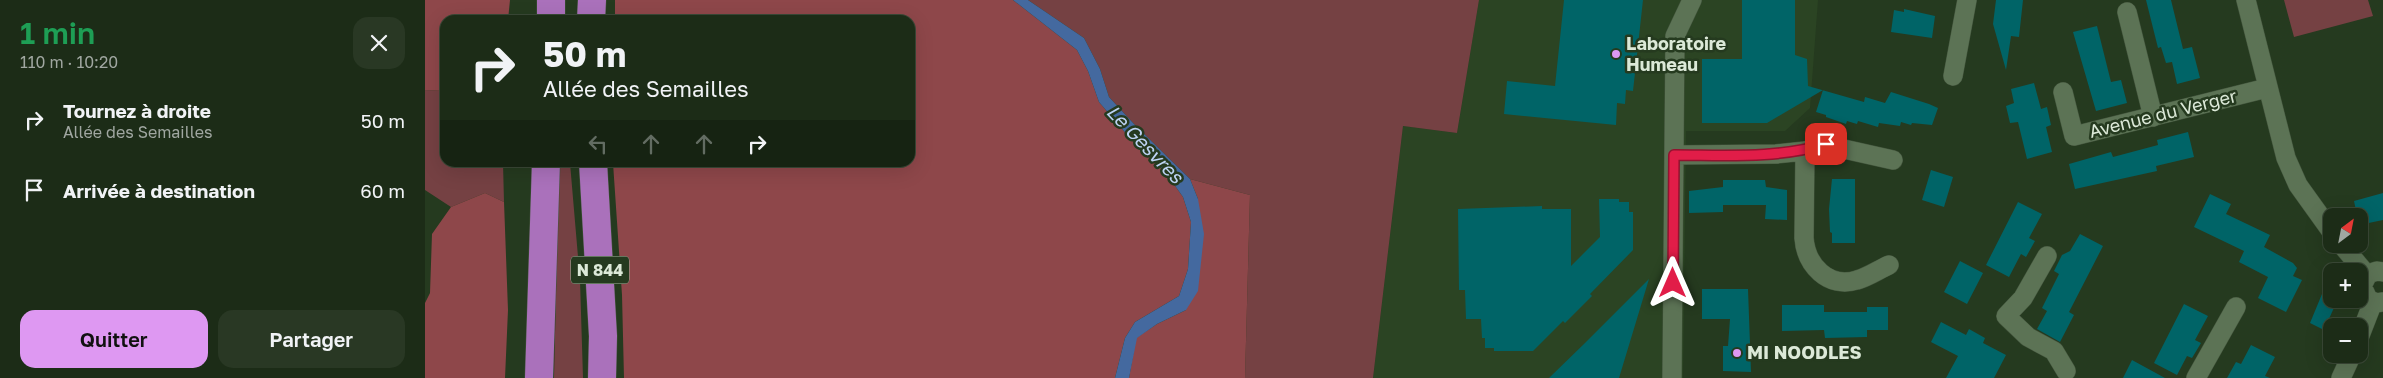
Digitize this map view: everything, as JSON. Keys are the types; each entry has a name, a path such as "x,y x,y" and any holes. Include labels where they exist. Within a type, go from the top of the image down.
{"highway":[{"path":"551,0 551,15"},
{"path":"591,15 592,0"},
{"path":"539,378 546,167"},
{"name":"N 844","path":"593,167 603,336 601,378"},
{"path":"525,378 526,369 539,334"}],"street":[{"path":"1672,378 1675,36 1692,0"},
{"path":"1953,76 1967,0"},
{"path":"2246,0 2286,158 2298,185 2323,221"},
{"path":"2127,12 2153,117"},
{"name":"Avenue du Verger","path":"2063,92 2075,136 2267,88"},
{"path":"1674,155 1776,154 1805,151 1826,144 1893,160"},
{"path":"1805,151 1804,238 1809,261 1818,272 1831,280 1843,282 1857,280 1889,265"},
{"path":"2352,253 2375,273 2363,282 2363,291 2378,302 2368,320"},
{"path":"2047,256 2023,298 2006,316 2028,337 2054,351 2069,376"},
{"path":"2196,378 2236,306"},
{"path":"2341,378 2348,363"}],"shaded area":[{"path":"425,0 510,0 508,15 440,15 440,91 425,90"},
{"path":"615,0 1013,0 1077,50 1088,71 1099,102 1129,137 1166,173 1183,197 1191,222 1188,269 1179,296 1135,322 1125,338 1115,378 624,378 622,295 613,167 915,167 915,15 615,15"},
{"path":"1028,0 1479,0 1457,133 1403,126 1373,378 1245,378 1250,195 1190,179 1109,97 1100,69 1084,38"},
{"path":"1479,0 1818,0 1810,108 1785,131 1686,131 1683,378 1373,378 1403,126 1457,133"},
{"path":"2284,0 2368,0 2373,16 2294,37"},
{"path":"425,90 440,91 440,167 503,167 504,202 485,193 451,207 425,190"},
{"path":"559,167 570,167 580,280 583,378 554,378"},
{"path":"1190,179 1250,195 1245,378 1129,378 1136,338 1157,324 1186,310 1198,199"},
{"path":"485,193 504,202 508,310 505,378 425,378 425,303 430,293 432,234 451,207"}],"water":[{"name":"Le Gesvres","path":"1013,0 1028,0 1084,38 1100,69 1109,97 1190,179 1198,199 1204,234 1198,291 1186,310 1157,324 1137,338 1129,378 1115,378 1125,338 1135,322 1179,296 1188,269 1191,222 1183,197 1166,173 1129,137 1099,102 1088,71 1077,50"}],"building":[{"path":"1564,0 1643,0 1633,91 1626,90 1625,104 1617,103 1616,125 1504,114 1507,81 1555,86"},
{"path":"1742,0 1795,0 1795,55 1807,59 1808,86 1823,90 1767,123 1702,123 1702,59 1742,59"},
{"path":"1996,0 2023,0 2019,37 2011,36 2006,70 1993,24"},
{"path":"2146,0 2171,0 2183,49 2192,47 2200,78 2177,84 2172,62 2166,63 2161,47 2158,48"},
{"path":"1904,9 1935,16 1932,38 1891,32 1894,10 1904,12"},
{"path":"2097,26 2111,82 2121,80 2127,103 2096,111 2073,32"},
{"path":"2034,83 2041,109 2047,107 2051,125 2046,127 2052,152 2027,159 2018,122 2010,123 2006,106 2014,103 2011,89"},
{"path":"1823,90 1864,102 1865,97 1885,103 1891,92 1938,108 1932,125 1912,123 1911,125 1901,122 1900,126 1879,123 1878,127 1858,121 1857,124 1847,121 1846,124 1816,112"},
{"path":"2188,132 2194,157 2156,166 2157,171 2075,189 2069,164 2111,152 2113,157 2158,145 2157,140"},
{"path":"1931,170 1953,177 1944,207 1922,200"},
{"path":"1832,179 1855,179 1855,243 1832,243 1829,209"},
{"path":"1723,180 1765,180 1766,187 1787,190 1787,220 1765,219 1766,205 1723,205 1723,212 1689,213 1689,191 1723,187"},
{"path":"2383,193 2383,220 2368,223 2368,208 2355,208 2354,201"},
{"path":"2210,194 2231,204 2226,214 2270,235 2264,247 2293,263 2297,268 2293,276 2302,280 2286,312 2258,298 2268,277 2239,262 2244,251 2194,227"},
{"path":"1599,199 1619,199 1619,202 1629,202 1629,212 1633,212 1633,250 1590,294 1592,296 1533,351 1494,351 1494,348 1485,348 1485,338 1482,338 1481,319 1466,319 1465,290 1459,290 1458,209 1542,206 1542,209 1571,209 1571,266 1600,237"},
{"path":"2018,202 2042,214 2029,238 2035,241 2026,257 2021,254 2009,277 1986,265"},
{"path":"2080,234 2103,246 2069,312 2074,315 2060,342 2037,329 2047,311 2042,308 2059,274 2054,271 2062,255 2070,251"},
{"path":"1960,261 1983,273 1967,304 1944,292"},
{"path":"1649,279 1619,378 1549,378 1585,343"},
{"path":"1702,289 1748,289 1751,372 1723,371 1723,346 1728,346 1730,319 1702,319"},
{"path":"2322,294 2323,308 2334,308 2329,318 2323,318 2323,330 2310,323"},
{"path":"2184,304 2208,316 2195,340 2201,343 2192,358 2187,356 2177,375 2154,363"},
{"path":"1782,305 1824,305 1824,312 1867,312 1867,307 1888,307 1888,330 1867,330 1867,337 1825,338 1824,330 1782,331"},
{"path":"1941,322 1966,335 1969,329 1985,338 1983,343 2006,355 1994,378 1946,378 1958,356 1931,342"},
{"path":"2251,345 2275,357 2265,376 2270,378 2227,378 2236,362 2241,364"},
{"path":"2132,360 2165,378 2123,378"}],"place":[{"name":"Laboratoire Humeau","path":"1616,54"},
{"name":"MI NOODLES","path":"1737,353"}],"route":[{"path":"1673,283 1674,155 1776,154 1805,151 1826,144"}]}
